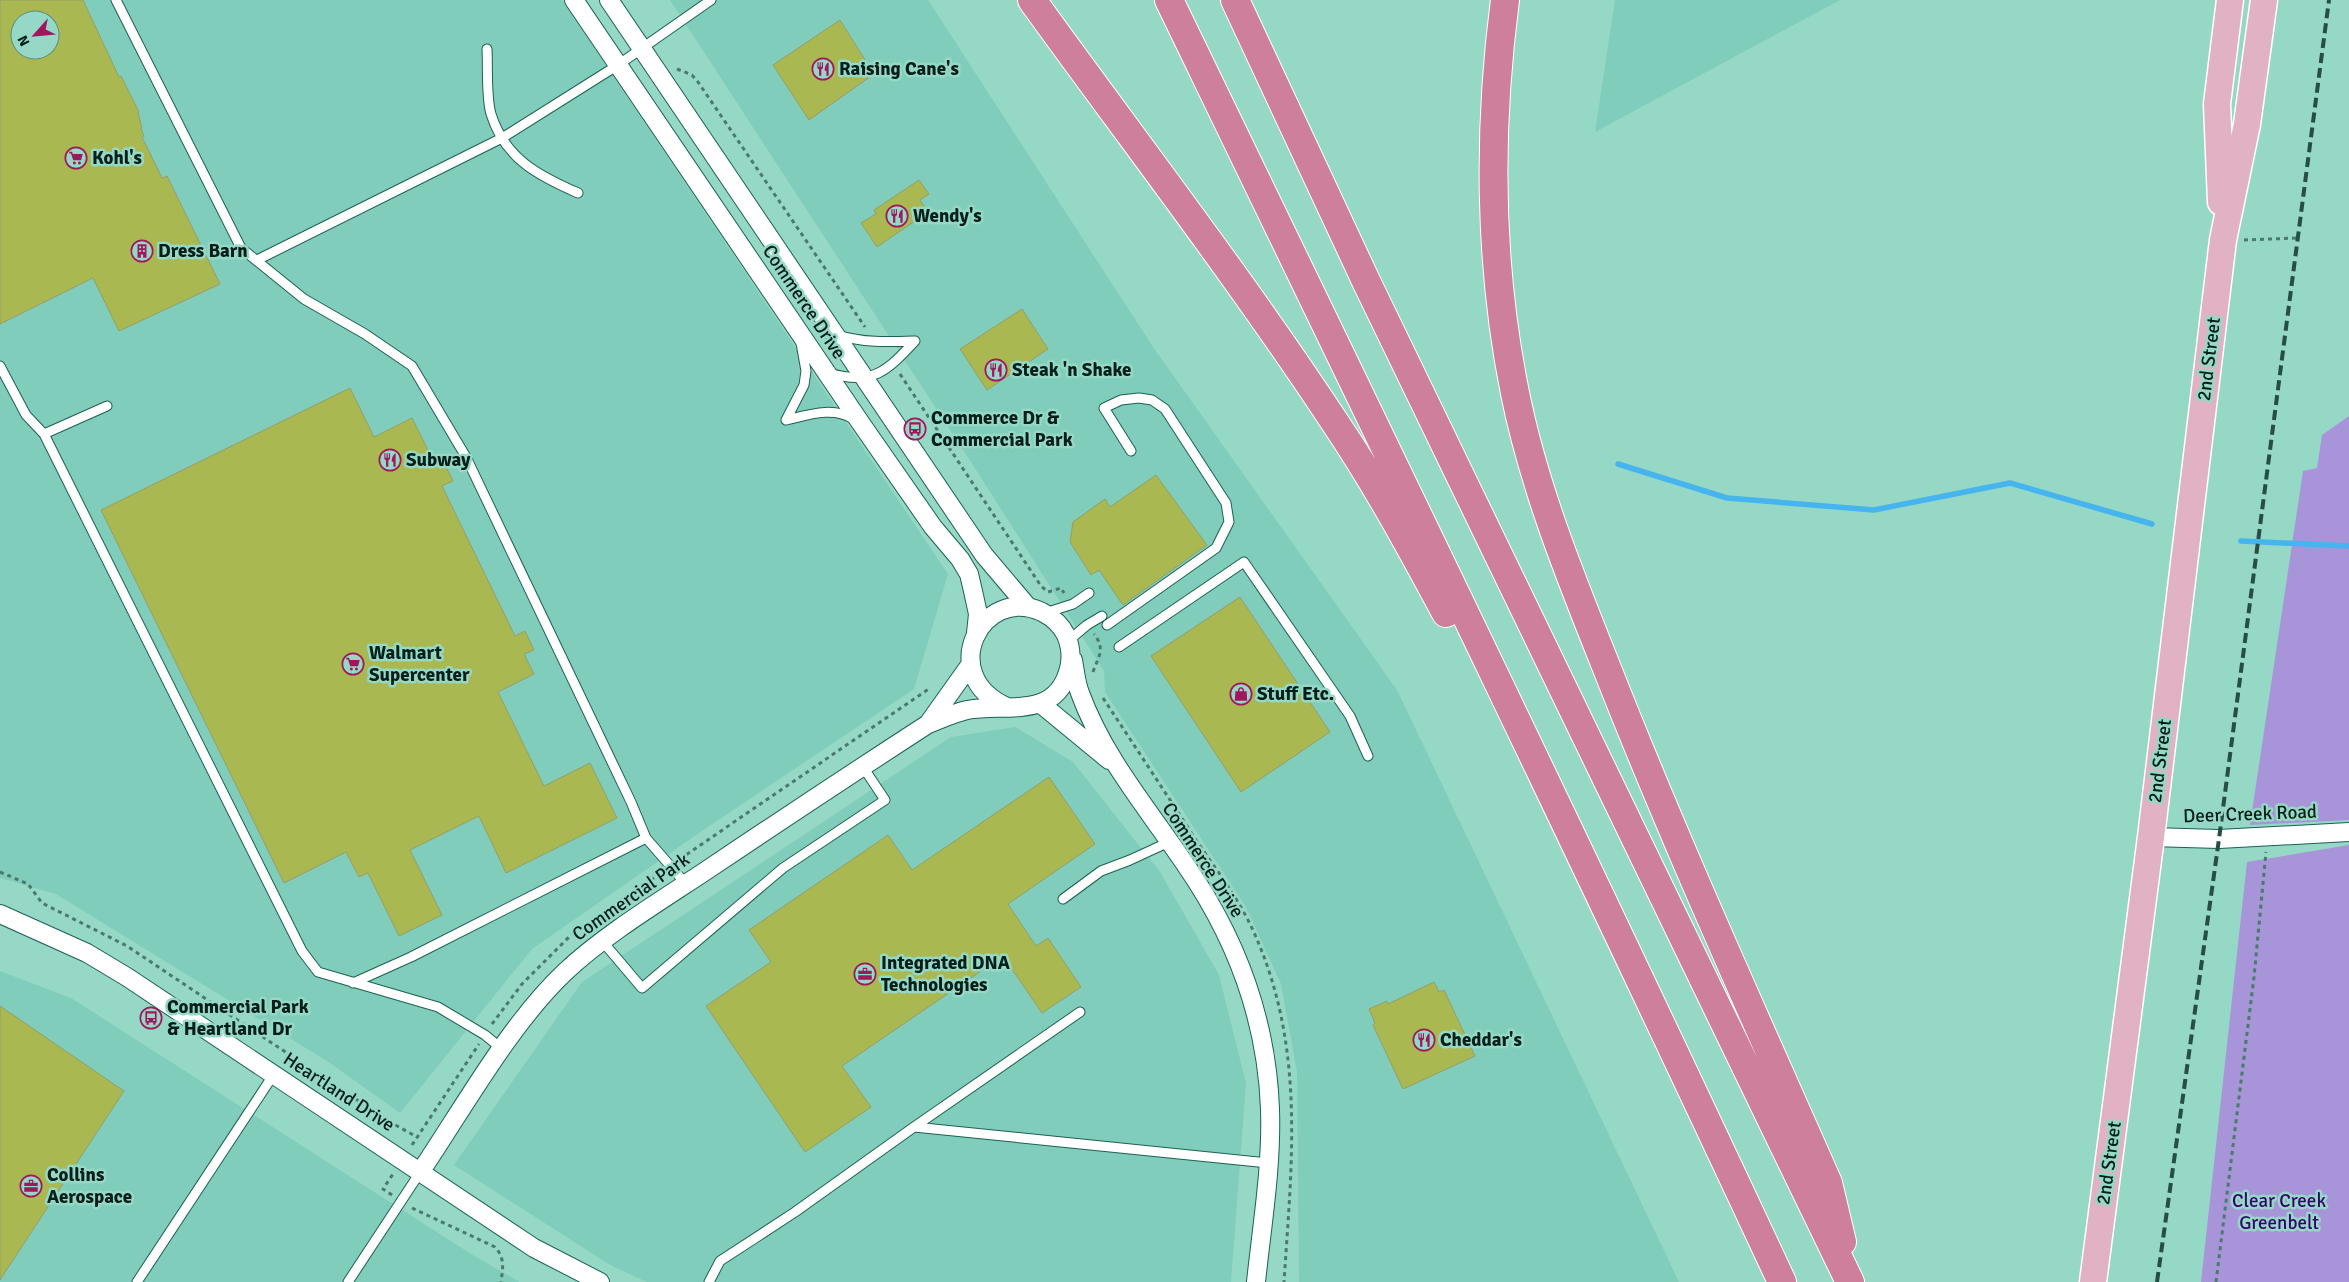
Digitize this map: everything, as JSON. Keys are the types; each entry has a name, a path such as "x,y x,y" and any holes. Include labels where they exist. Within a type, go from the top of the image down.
{"highway":[{"path":"1032,0 1264,319 1335,421 1384,500 1519,744 1564,820"},
{"path":"1169,0 1564,820 1782,1282"},
{"path":"1235,0 1366,281 1851,1282"},
{"path":"1505,0 1497,78 1494,148 1496,235 1502,313 1515,393 1525,436 1572,579 1658,799 1828,1183 1851,1282"}],"main road":[{"name":"2nd Street","path":"2223,240 2217,104 2230,0"},
{"name":"2nd Street","path":"2093,1282 2151,837 2223,240 2248,124 2264,0"}],"street":[{"name":"Commerce Drive","path":"574,0 800,335 933,527 964,566 971,582 978,614 976,633"},
{"name":"Commerce Drive","path":"609,0 984,555 1028,607"},
{"path":"1007,707 994,701 983,691 975,679 970,665 970,649 976,633 985,621 998,612 1012,608 1028,607 1045,613 1063,630 1069,644 1080,692 1113,763"},
{"path":"928,724 967,710 1007,707 1024,708 1041,704 1056,694 1066,681 1071,664 1069,644"},
{"path":"928,724 970,665"},
{"path":"1041,704 1113,763"},
{"name":"Commercial Park","path":"421,1171 502,1049 542,996 565,972 603,942 686,884 928,724"},
{"name":"Commerce Drive","path":"1113,763 1197,882 1223,927 1241,968 1258,1017 1267,1063 1270,1109 1268,1163 1256,1282"},
{"name":"Deer Creek Road","path":"2151,837 2219,839 2341,833"},
{"name":"Heartland Drive","path":"0,914 87,954 127,977 534,1248 600,1282"}],"lane":[{"path":"116,0 241,248 304,299 365,334 412,366 466,457 632,802 646,838 686,884"},
{"path":"257,260 502,138 618,65 712,0"},
{"path":"487,49 491,113 502,138 519,161 542,177 578,193"},
{"path":"826,372 845,378 865,378 892,364 915,341 876,343 857,341 833,333"},
{"path":"800,335 806,371 804,385 786,420 834,412 846,414 860,422"},
{"path":"0,366 26,415 44,434 302,951 318,972 438,1007 485,1035 502,1049"},
{"path":"1107,625 1216,548 1228,522 1226,503 1212,480 1165,409 1152,400 1139,398 1121,400 1104,408 1131,451"},
{"path":"44,434 107,406"},
{"path":"1118,647 1244,562 1350,716 1368,756"},
{"path":"1045,613 1072,604 1089,593"},
{"path":"1069,644 1087,625 1102,616"},
{"path":"603,942 642,988 783,868 885,800 863,767"},
{"path":"353,983 411,957 646,838"},
{"path":"1063,899 1101,871 1169,842"},
{"path":"710,1282 720,1261 795,1212 1080,1012"},
{"path":"137,1282 274,1074"},
{"path":"914,1127 1268,1163"},
{"path":"348,1282 421,1171"}],"path":[{"path":"677,69 692,74 698,82 867,329"},
{"path":"2223,240 2298,238"},
{"path":"900,374 1041,586 1048,592 1061,588 1066,596"},
{"path":"1093,633 1101,645 1101,652 1093,677"},
{"path":"689,853 919,697 935,683"},
{"path":"1101,695 1232,893 1250,925 1268,967 1286,1043 1292,1094 1293,1157 1284,1282"},
{"path":"2216,1282 2254,977 2267,836"},
{"path":"0,872 28,884 42,903 126,946 405,1132 417,1137"},
{"path":"413,1143 473,1054"},
{"path":"388,1180 383,1188 392,1195"},
{"path":"417,1211 495,1247 501,1255 503,1263 501,1282"}],"shaded area":[{"path":"0,0 562,0 948,574 914,689 702,831 532,949 400,1113 330,1063 56,894 0,878"},
{"path":"670,0 928,0 1153,347 1397,690 1679,1282 1299,1282 1297,1072 1281,984 1246,907 1105,692 1104,671 971,462"},
{"path":"1615,0 1840,0 1595,132"},
{"path":"1015,727 1073,762 1160,872 1219,975 1246,1083 1231,1282 647,1282 610,1265 454,1165 582,982 951,737"},
{"name":"Collins Aerospace","path":"0,971 71,998 471,1254 520,1282 0,1282"}],"green space":[{"path":"2349,416 2349,820 2250,825 2303,471 2317,468 2322,435"},
{"name":"Clear Creek Greenbelt","path":"2349,845 2349,1282 2201,1282 2247,862"}],"building":[{"name":"Kohl's","path":"0,0 83,0 119,77 121,76 139,112 141,129 144,136 142,137 162,178 167,176 220,284 119,331 93,278 0,324"},
{"name":"Raising Cane's","path":"840,20 874,74 809,120 773,65"},
{"name":"Wendy's","path":"919,180 929,194 920,200 928,212 877,247 861,223 876,214 874,210"},
{"name":"Steak 'n Shake","path":"1022,309 1048,349 987,390 960,349"},
{"name":"Walmart Supercenter","path":"350,388 374,437 412,418 433,460 441,456 453,481 442,486 515,636 525,631 534,650 524,654 534,674 498,692 544,786 590,763 617,818 506,873 479,816 410,850 442,915 399,936 368,873 359,877 346,852 284,883 101,510"},
{"path":"1156,475 1207,545 1123,605 1099,570 1091,575 1070,542 1073,522 1105,499 1110,507"},
{"name":"Stuff Etc.","path":"1240,597 1330,732 1241,792 1151,656"},
{"name":"Integrated DNA Technologies","path":"1049,777 1095,844 1008,904 1036,946 1048,938 1081,987 1042,1013 1003,956 842,1066 871,1107 805,1152 706,1006 771,962 749,930 888,835 912,870"},
{"name":"Cheddar's","path":"1434,982 1439,992 1444,990 1475,1056 1403,1089 1373,1025 1375,1023 1369,1009 1387,1001 1388,1004"},
{"name":"Collins Aerospace","path":"0,1006 124,1091 0,1280"}],"waterway":[{"path":"1618,464 1727,498 1874,510 2010,483 2152,524"},
{"path":"2241,541 2349,546"}],"railway":[{"path":"2157,1282 2219,839 2329,0"}],"place":[{"name":"Raising Cane's","path":"823,69"},
{"name":"Kohl's","path":"76,158"},
{"name":"Wendy's","path":"897,216"},
{"name":"Dress Barn","path":"142,251"},
{"name":"Steak 'n Shake","path":"996,370"},
{"name":"Commerce Dr & Commercial Park","path":"915,429"},
{"name":"Subway","path":"390,460"},
{"name":"Walmart Supercenter","path":"353,664"},
{"name":"Stuff Etc.","path":"1241,694"},
{"name":"Integrated DNA Technologies","path":"865,974"},
{"name":"Commercial Park & Heartland Dr","path":"151,1018"},
{"name":"Cheddar's","path":"1424,1040"},
{"name":"Collins Aerospace","path":"31,1186"}]}
